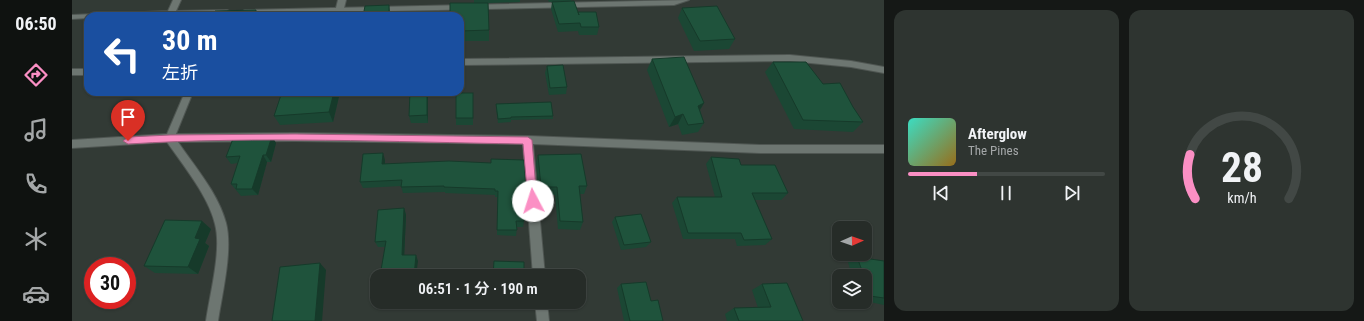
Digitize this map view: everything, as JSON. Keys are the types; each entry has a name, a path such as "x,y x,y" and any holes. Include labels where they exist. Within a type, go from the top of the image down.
{"street":[{"path":"172,12 177,0"},
{"path":"339,12 342,0"},
{"path":"372,12 674,3 685,0"},
{"path":"72,17 84,16"},
{"path":"464,62 790,58 851,64 884,70"},
{"path":"72,72 84,72"},
{"path":"170,138 187,96"},
{"path":"72,144 170,138 295,137 528,140 760,149 884,149"},
{"path":"170,138 212,201 221,224 223,248 212,321"},
{"path":"528,140 538,269"},
{"path":"542,309 543,321"}],"building":[{"path":"574,1 579,15 578,12 596,12 599,27 581,27 580,23 559,24 552,2"},
{"path":"450,3 488,3 489,30 464,31 464,12 450,12"},
{"path":"389,5 389,12 364,12 365,6"},
{"path":"717,6 735,39 700,41 682,8"},
{"path":"256,10 255,12 215,11"},
{"path":"684,57 704,103 698,106 704,123 688,125 683,114 675,117 652,59"},
{"path":"773,62 806,62 823,84 840,83 863,122 803,120"},
{"path":"563,65 567,87 550,88 547,66"},
{"path":"464,93 473,93 473,118 456,118 456,96 464,96"},
{"path":"281,96 333,96 329,112 274,116"},
{"path":"410,96 427,96 427,115 409,116"},
{"path":"551,102 553,116 511,117 498,119 496,104"},
{"path":"234,136 272,136 266,155 263,155 252,189 236,189 237,184 231,184 240,156 226,157"},
{"path":"383,153 382,164 449,161 491,163 491,159 524,160 526,189 523,191 524,221 516,221 517,230 497,230 498,191 495,191 495,189 444,186 401,187 402,180 360,182 363,154"},
{"path":"581,154 587,186 579,186 583,222 560,221 557,187 541,187 538,155"},
{"path":"711,157 739,159 741,165 775,165 788,193 752,193 772,239 744,240 741,233 688,233 677,197 722,197"},
{"path":"404,208 402,255 416,255 415,269 381,269 386,241 375,242 378,210"},
{"path":"641,214 651,242 624,245 615,217"},
{"path":"165,220 202,221 195,238 200,239 188,267 144,266"},
{"path":"872,259 884,261 884,298 872,296 872,269 861,269 858,261 872,261"},
{"path":"494,261 524,262 524,269 493,269"},
{"path":"320,263 315,321 272,321 280,267"},
{"path":"646,282 651,301 658,300 663,321 630,321 621,284"},
{"path":"787,283 803,321 739,321 734,308 771,307 762,284"}],"route":[{"path":"128,141 170,138 295,137 528,140 533,201"}]}
